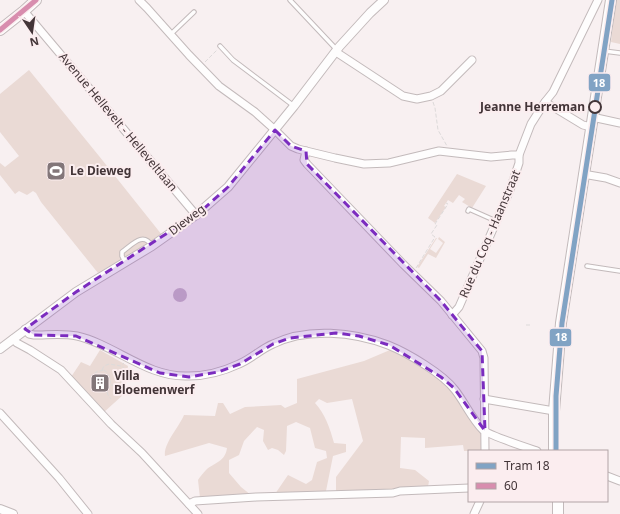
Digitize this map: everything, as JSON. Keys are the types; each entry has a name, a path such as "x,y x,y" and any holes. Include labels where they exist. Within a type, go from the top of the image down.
{"main road":[{"path":"0,30 36,0"},
{"path":"554,450 554,411 558,334 567,300 591,122 611,0"},
{"path":"558,502 558,514"}],"street":[{"path":"139,0 219,86 255,112 292,146 306,151 364,164 389,163 439,151 491,157 519,155"},
{"name":"Dieweg","path":"0,349 76,292 152,246 196,215 228,187 337,51 384,0"},
{"name":"Rue du Coq - Haanstraat","path":"452,315 459,308 510,190 519,163 519,155 531,124 545,102 554,92 598,0"},
{"name":"Avenue Hellevelt - Helleveltlaan","path":"24,11 196,215"},
{"path":"337,51 403,96 417,99 431,96 441,91 472,60"},
{"path":"545,102 584,125 591,122 620,123"},
{"path":"306,151 304,160 307,164 403,264 441,301 482,351 484,358 485,450"},
{"path":"584,174 606,178 620,183"},
{"path":"25,329 29,334 34,335 76,336 101,344 160,373 189,376 218,372 240,364 273,344 290,338 312,334 336,333 359,336 389,345 416,359 454,388 477,423 485,431 534,450"},
{"path":"13,339 61,370 111,424 142,453 198,514"},
{"path":"484,399 554,411"},
{"path":"0,412 59,478 88,514"},
{"path":"608,476 620,481"},
{"path":"190,504 195,501 256,497 393,493 400,491 468,488"},
{"path":"474,514 480,502"},
{"path":"0,509 13,514"}],"lane":[{"path":"290,0 337,51"},
{"path":"171,34 194,12"},
{"path":"220,46 233,60 294,106"},
{"path":"603,51 619,54"},
{"path":"468,211 469,209 496,221"},
{"path":"125,262 122,252 137,241 145,239 148,240 152,246"},
{"path":"587,266 620,271"}],"path":[{"path":"200,66 220,46"},
{"path":"433,100 438,130 447,145"},
{"path":"414,270 435,237 431,234 437,225 435,224 448,204 446,203"},
{"path":"526,325 531,325"},
{"path":"102,370 106,364 120,366 123,364 124,374 121,383 117,386 110,385"},
{"path":"107,391 96,392 92,383 94,372 102,370 107,372 110,381 109,389 107,391 111,399"}],"highlighted area":[{"path":"275,130 291,146 306,151 307,164 441,301 482,351 485,431 454,388 441,377 389,345 359,336 336,333 290,338 273,344 240,364 218,372 189,377 160,373 76,336 34,335 25,329 76,292 200,212 228,187"}],"shaded area":[{"path":"616,0 620,0 620,44 611,42"},
{"name":"Le Dieweg","path":"29,70 162,235 98,273 41,202 36,193 33,191 27,195 19,191 15,194 0,175 0,163 5,167 19,156 0,132 0,94"},
{"path":"457,174 486,186 472,208 462,202 465,199 459,195 453,203 448,200 444,206 446,207 435,223 428,218"},
{"path":"439,237 445,242 436,258 428,254 419,268 417,267 437,238 430,249 436,253 443,243 438,239"},
{"path":"177,288 183,288 187,292 187,298 183,302 177,302 173,298 173,292"},
{"path":"100,350 128,366 124,394 103,413 71,377 81,362 90,366"},
{"path":"390,350 399,352 423,366 453,391 482,434 482,450 464,451 463,445 425,448 425,438 401,437 400,468 415,470 429,481 428,487 396,489 390,491 336,492 336,477 363,441 352,399 327,403 319,399 315,403 327,422 334,443 346,444 346,452 333,456 326,491 275,494 288,475 306,484 312,480 317,462 327,458 326,451 315,448 310,428 296,422 287,426 286,451 284,455 278,450 272,448 268,450 263,441 264,430 257,427 244,441 239,455 229,460 229,473 241,487 251,495 200,498 198,480 206,470 222,459 227,448 209,443 165,456 166,446 184,415 215,416 218,403 223,403 230,414 245,407 281,405 285,408 297,403 297,379 364,361"}],"tram line":[{"name":"18","path":"556,450 556,396 562,323 612,0"}],"transit line":[{"name":"60","path":"0,30 36,0"}],"place":[{"name":"Jeanne Herreman","path":"595,107"},
{"name":"Le Dieweg","path":"56,171"},
{"name":"Villa Bloemenwerf","path":"100,383"}]}
